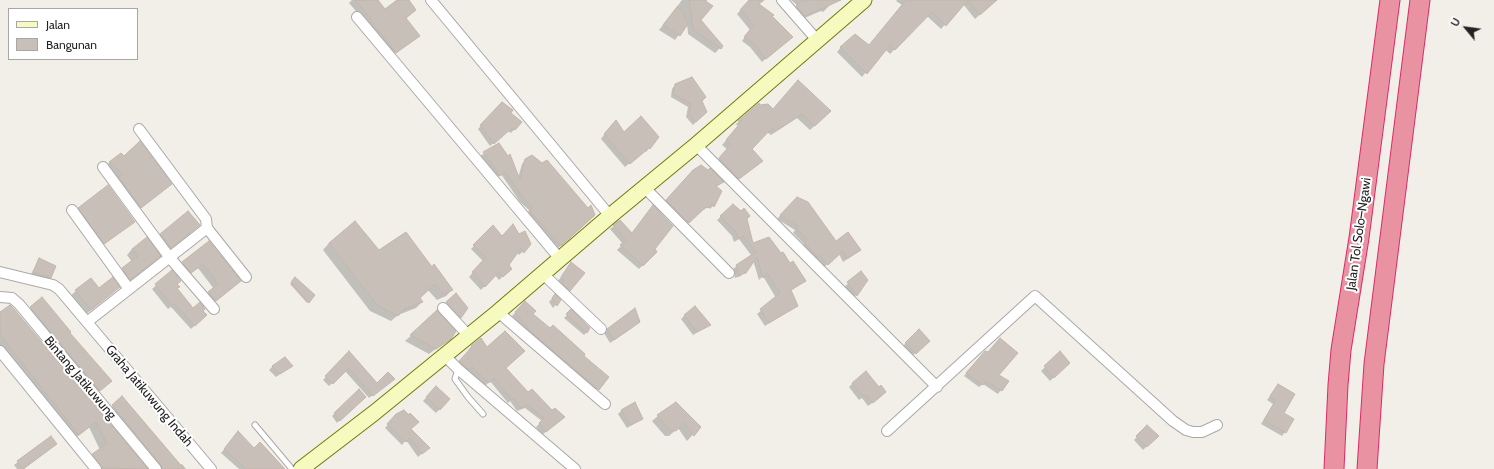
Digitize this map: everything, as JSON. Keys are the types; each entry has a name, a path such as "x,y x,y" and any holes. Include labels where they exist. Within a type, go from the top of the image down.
{"highway":[{"name":"Jalan Tol Solo–Ngawi","path":"1334,469 1341,350 1359,238 1390,0"},
{"path":"1367,469 1374,364 1420,0"}],"street":[{"path":"431,0 610,216"},
{"path":"782,0 817,40"},
{"path":"301,469 374,413 498,312 644,187 696,145 864,0"},
{"path":"357,17 560,259"},
{"path":"139,129 206,219 207,228 246,277"},
{"path":"696,145 937,386"},
{"path":"103,167 170,258 214,309"},
{"path":"644,187 728,273"},
{"path":"72,210 129,289"},
{"path":"87,322 207,228"},
{"name":"Graha Jatikuwung Indah","path":"0,272 53,285 64,293 210,469"},
{"path":"543,274 601,329"},
{"path":"887,430 1035,296 1180,426 1193,432 1202,432 1217,424"},
{"name":"Bintang Jatikuwung","path":"0,297 12,298 19,304 156,469"},
{"path":"443,308 468,335"},
{"path":"498,312 605,404"},
{"path":"0,351 96,469"},
{"path":"444,355 458,369 575,469"}],"lane":[{"path":"458,369 455,379 483,414"},
{"path":"255,425 292,469"}],"building":[{"path":"355,0 378,0 385,9 397,0 409,0 416,10 406,18 420,36 396,53"},
{"path":"689,0 704,0 713,6 701,20 723,46 721,49 693,29"},
{"path":"749,0 764,0 759,4 774,15 772,16 793,37 766,59 754,43 744,37 753,26 746,15 740,10"},
{"path":"802,0 841,0 805,16 796,6"},
{"path":"906,0 968,0 946,26 932,12 895,50 890,45 867,74 840,47 855,34 869,45"},
{"path":"968,0 997,0 980,15"},
{"path":"677,7 682,11 688,24 680,36 663,25"},
{"path":"692,77 706,97 702,101 707,112 696,122 689,114 691,104 673,94 675,84"},
{"path":"798,80 831,111 815,126 802,114 776,131 772,128 752,149 763,161 739,179 719,158 731,144 726,140 742,121 738,121 759,103 760,105 768,104 773,109"},
{"path":"502,102 513,110 511,113 522,122 515,130 512,128 494,144 480,125"},
{"path":"641,116 659,137 650,149 649,148 630,164 604,134 616,120 624,132"},
{"path":"140,141 172,184 141,208 119,177 123,174 109,162 121,153 124,156"},
{"path":"499,143 508,156 510,154 520,180 525,159 532,155 542,163 547,160 588,208 591,205 595,215 561,246 530,211 532,206 524,199 505,172 500,176 483,152"},
{"path":"701,165 708,170 710,168 724,182 716,186 722,191 714,207 712,204 708,208 706,207 689,223 666,200 693,170"},
{"path":"108,185 135,222 104,244 78,208"},
{"path":"797,197 808,202 836,241 848,232 861,250 847,259 843,251 828,265 819,255 817,257 804,242 807,240 796,228 798,226 780,215"},
{"path":"733,204 741,211 744,208 750,216 747,219 753,243 769,237 781,253 783,252 790,263 793,261 806,281 791,290 798,306 769,323 760,309 780,293 767,273 763,278 757,257 746,273 739,275 736,265 756,252 743,236 738,239 736,232 720,216"},
{"path":"653,205 673,226 655,249 657,252 643,266 620,245 626,240 613,225 620,220 632,233"},
{"path":"188,211 200,225 171,248 160,234"},
{"path":"355,221 379,250 406,232 432,267 434,264 453,290 443,294 435,284 420,298 423,302 404,309 398,316 377,305 329,243"},
{"path":"513,224 519,234 525,231 531,244 524,253 521,248 509,265 512,269 503,277 499,272 485,287 472,272 486,257 473,245 493,225 502,236"},
{"path":"147,237 161,256 130,280 122,268 138,256 132,249"},
{"path":"209,241 241,281 216,301 208,292 218,284 203,264 191,273 182,262"},
{"path":"39,258 56,266 51,278 33,272"},
{"path":"571,262 585,273 570,291 562,283 564,281 561,277"},
{"path":"172,270 181,281 177,284 180,287 177,288 193,308 200,302 205,309 203,311 207,315 195,326 175,304 172,306 155,284"},
{"path":"861,271 868,280 857,296 847,282"},
{"path":"113,277 120,287 91,310 75,290 91,278 99,288"},
{"path":"295,277 315,295 309,303 291,282"},
{"path":"456,293 468,308 461,318 446,302"},
{"path":"555,294 561,300 557,306 552,298"},
{"path":"42,297 71,332 70,333 112,381 100,391 30,307"},
{"path":"525,301 536,311 533,314 550,328 553,325 585,354 584,356 609,377 599,390 531,332 515,312"},
{"path":"10,305 148,469 102,468 92,454 107,444 96,422 79,435 0,335 0,312"},
{"path":"695,306 711,325 697,332 684,315"},
{"path":"635,308 640,322 614,340 607,329"},
{"path":"571,309 590,328 587,333 566,314"},
{"path":"437,310 456,331 451,339 436,349 410,335"},
{"path":"919,329 930,341 916,354 905,343"},
{"path":"505,331 525,351 506,368 528,392 532,389 552,410 555,408 565,417 546,432 539,423 544,418 528,405 521,408 514,398 512,400 494,378 489,383 472,367 469,370 459,361 472,347 471,346 481,338 487,347"},
{"path":"1000,338 1018,353 999,375 1009,381 1002,391 986,381 983,385 966,373 985,351 988,352"},
{"path":"349,351 377,383 388,372 395,379 373,396 349,368 333,384 325,376"},
{"path":"1060,351 1070,363 1054,378 1044,366"},
{"path":"285,357 293,366 280,374 272,366"},
{"path":"866,371 879,387 881,385 886,392 873,403 866,395 864,397 852,383"},
{"path":"1278,384 1295,394 1284,413 1294,419 1286,433 1264,420 1276,400 1270,396"},
{"path":"436,386 450,399 440,410 426,397"},
{"path":"359,389 366,397 340,421 334,413"},
{"path":"122,396 184,469 162,469 161,465 112,405"},
{"path":"635,402 643,419 631,425 621,410"},
{"path":"676,402 701,427 694,436 684,423 676,431 670,430 657,415"},
{"path":"404,410 409,415 410,413 419,422 411,429 430,448 422,454 410,438 406,442 387,424 396,414"},
{"path":"1147,425 1159,436 1147,447 1136,436"},
{"path":"238,431 254,448 260,442 285,469 246,469 224,449"},
{"path":"51,436 57,444 23,469 17,461"}]}
